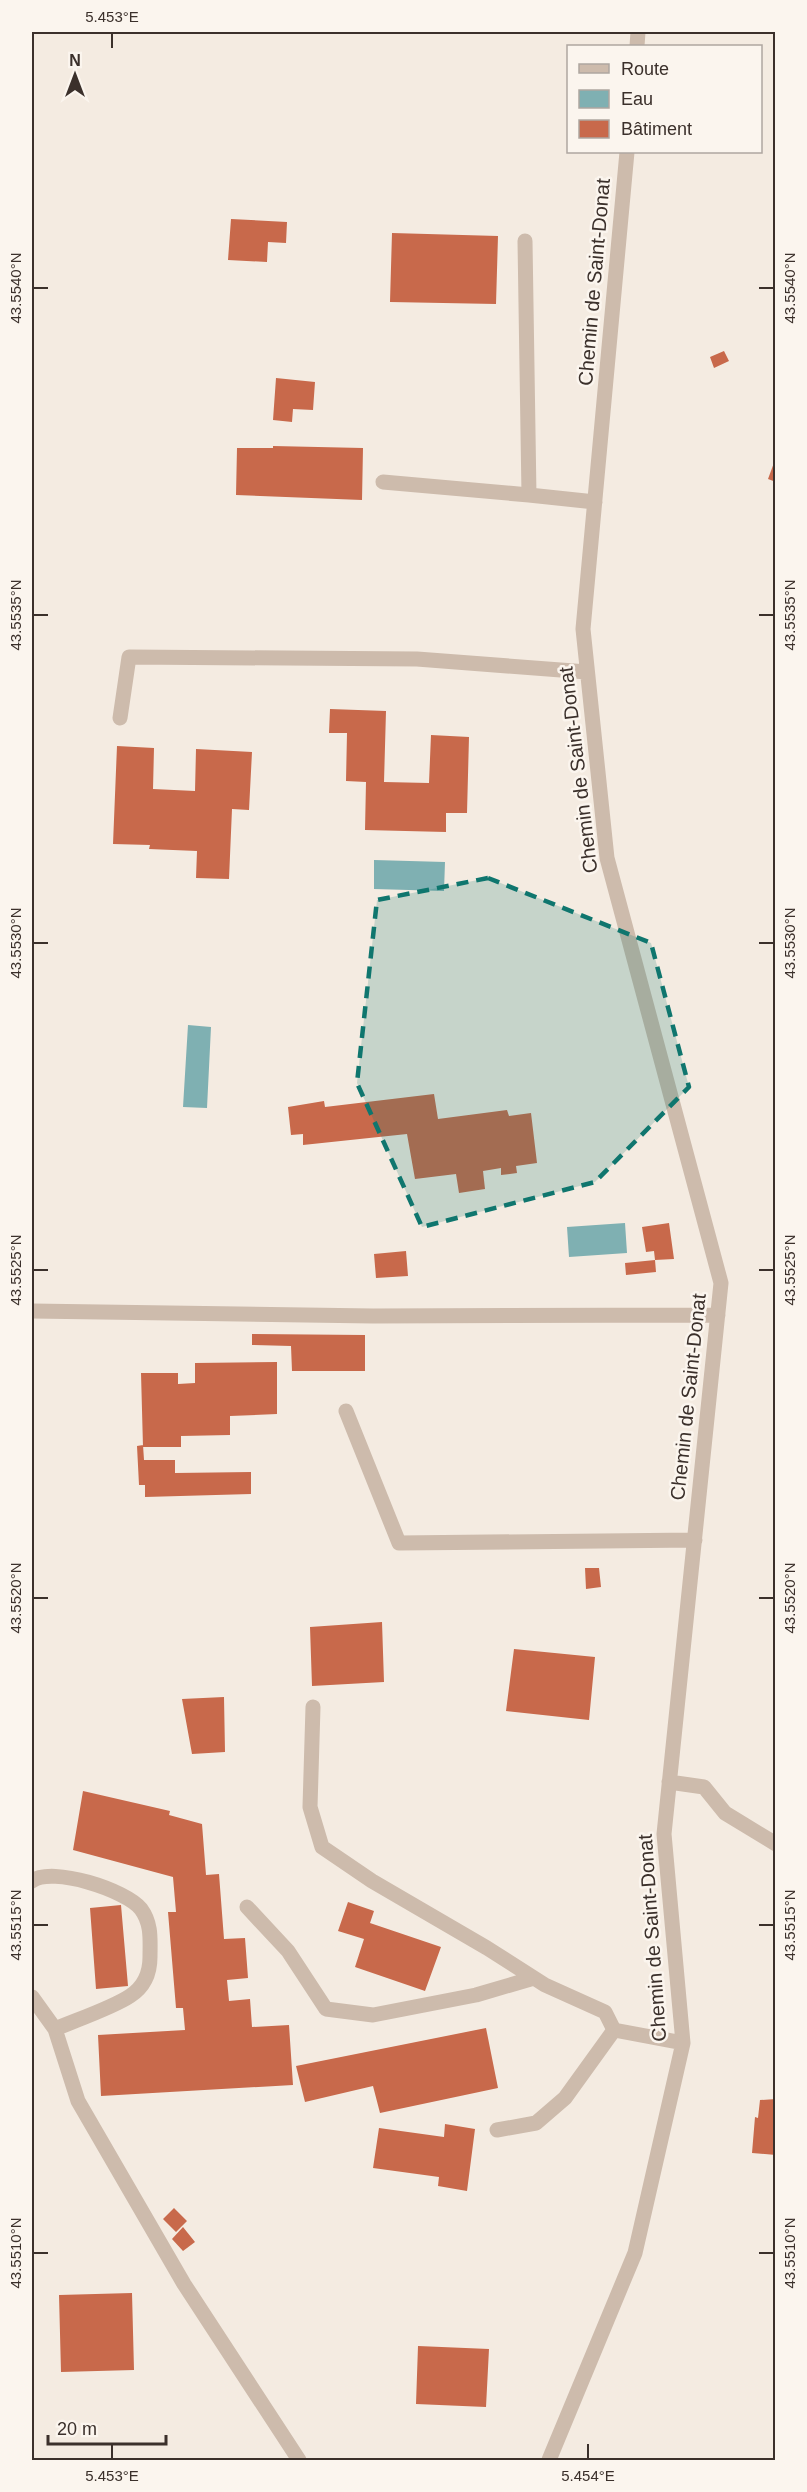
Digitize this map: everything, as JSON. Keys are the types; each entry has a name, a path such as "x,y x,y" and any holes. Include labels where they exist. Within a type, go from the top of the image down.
{"street":[{"name":"Chemin de Saint-Donat","path":"549,2460 635,2253 683,2043 664,1834 721,1284 607,858 583,628 627,153"},
{"path":"525,241 529,495"},
{"path":"382,482 595,501"},
{"path":"120,718 129,657 417,659 587,672"},
{"path":"32,1311 373,1316 718,1315"},
{"path":"346,1411 399,1544 694,1540"},
{"path":"314,1707 310,1807 322,1847 372,1881 545,1985 604,2012 614,2030"},
{"path":"669,1782 704,1787 725,1813 776,1844"},
{"path":"32,1881 37,1877 55,1876 102,1885 140,1907 150,1923 150,1974 132,1995 55,2030"},
{"path":"247,1907 288,1951 326,2009 374,2015 476,1995 534,1978"},
{"path":"32,1997 55,2030 78,2101 184,2284 299,2460"},
{"path":"614,2030 683,2043"},
{"path":"497,2130 536,2123 565,2098 614,2030"}],"highlighted area":[{"path":"488,878 651,943 689,1087 595,1182 422,1227 357,1083 377,900"}],"water":[{"path":"374,860 445,862 444,891 374,889"},
{"path":"188,1025 211,1027 207,1108 183,1107"},
{"path":"625,1223 627,1253 569,1257 567,1227"}],"building":[{"path":"231,219 287,222 286,243 268,242 267,262 228,260"},
{"path":"392,233 498,236 496,304 390,302"},
{"path":"724,351 729,361 714,368 710,357"},
{"path":"276,378 315,382 313,410 293,409 292,422 273,420"},
{"path":"273,446 363,448 362,500 236,495 237,448 273,448"},
{"path":"776,460 776,482 768,479"},
{"path":"330,709 386,711 384,782 429,783 431,735 469,737 467,813 446,813 446,832 365,830 366,782 346,781 347,733 329,733"},
{"path":"117,746 154,748 153,789 195,791 196,749 252,752 249,810 232,809 229,879 196,878 197,851 149,849 150,845 113,844"},
{"path":"434,1094 438,1119 507,1110 509,1116 531,1113 537,1163 516,1166 517,1173 501,1175 501,1168 483,1171 485,1189 459,1193 456,1174 415,1179 407,1134 303,1145 303,1134 291,1135 288,1107 324,1101 325,1107"},
{"path":"669,1223 674,1259 655,1260 654,1251 646,1252 642,1227"},
{"path":"406,1251 408,1276 376,1278 374,1254"},
{"path":"655,1260 656,1272 626,1275 625,1263"},
{"path":"252,1334 365,1335 365,1371 292,1371 291,1346 252,1345"},
{"path":"277,1362 277,1414 230,1416 230,1435 181,1436 181,1447 143,1447 141,1373 178,1373 178,1384 195,1383 195,1363"},
{"path":"143,1445 144,1460 175,1460 175,1473 251,1472 251,1494 145,1497 145,1485 139,1485 137,1446"},
{"path":"585,1568 599,1568 601,1587 586,1589"},
{"path":"382,1622 384,1682 312,1686 310,1627"},
{"path":"514,1649 595,1657 589,1720 506,1711"},
{"path":"224,1697 225,1752 192,1754 182,1699"},
{"path":"83,1791 170,1811 169,1815 202,1824 206,1875 219,1874 224,1939 245,1938 248,1978 227,1980 229,2001 250,1999 252,2027 289,2025 293,2085 101,2096 98,2035 185,2030 183,2008 176,2008 168,1912 176,1912 173,1877 73,1850"},
{"path":"348,1902 374,1911 370,1923 441,1947 425,1991 355,1967 364,1939 338,1931"},
{"path":"121,1905 128,1986 96,1989 90,1908"},
{"path":"486,2028 498,2088 380,2113 373,2086 305,2102 296,2066"},
{"path":"776,2099 776,2155 752,2153 755,2117 758,2118 760,2100"},
{"path":"445,2124 475,2129 467,2191 438,2186 439,2177 373,2168 379,2128 444,2137"},
{"path":"174,2208 187,2221 176,2232 163,2219"},
{"path":"183,2227 195,2242 183,2251 172,2239"},
{"path":"132,2293 134,2370 61,2372 59,2295"},
{"path":"418,2346 489,2349 486,2407 416,2404"}]}
